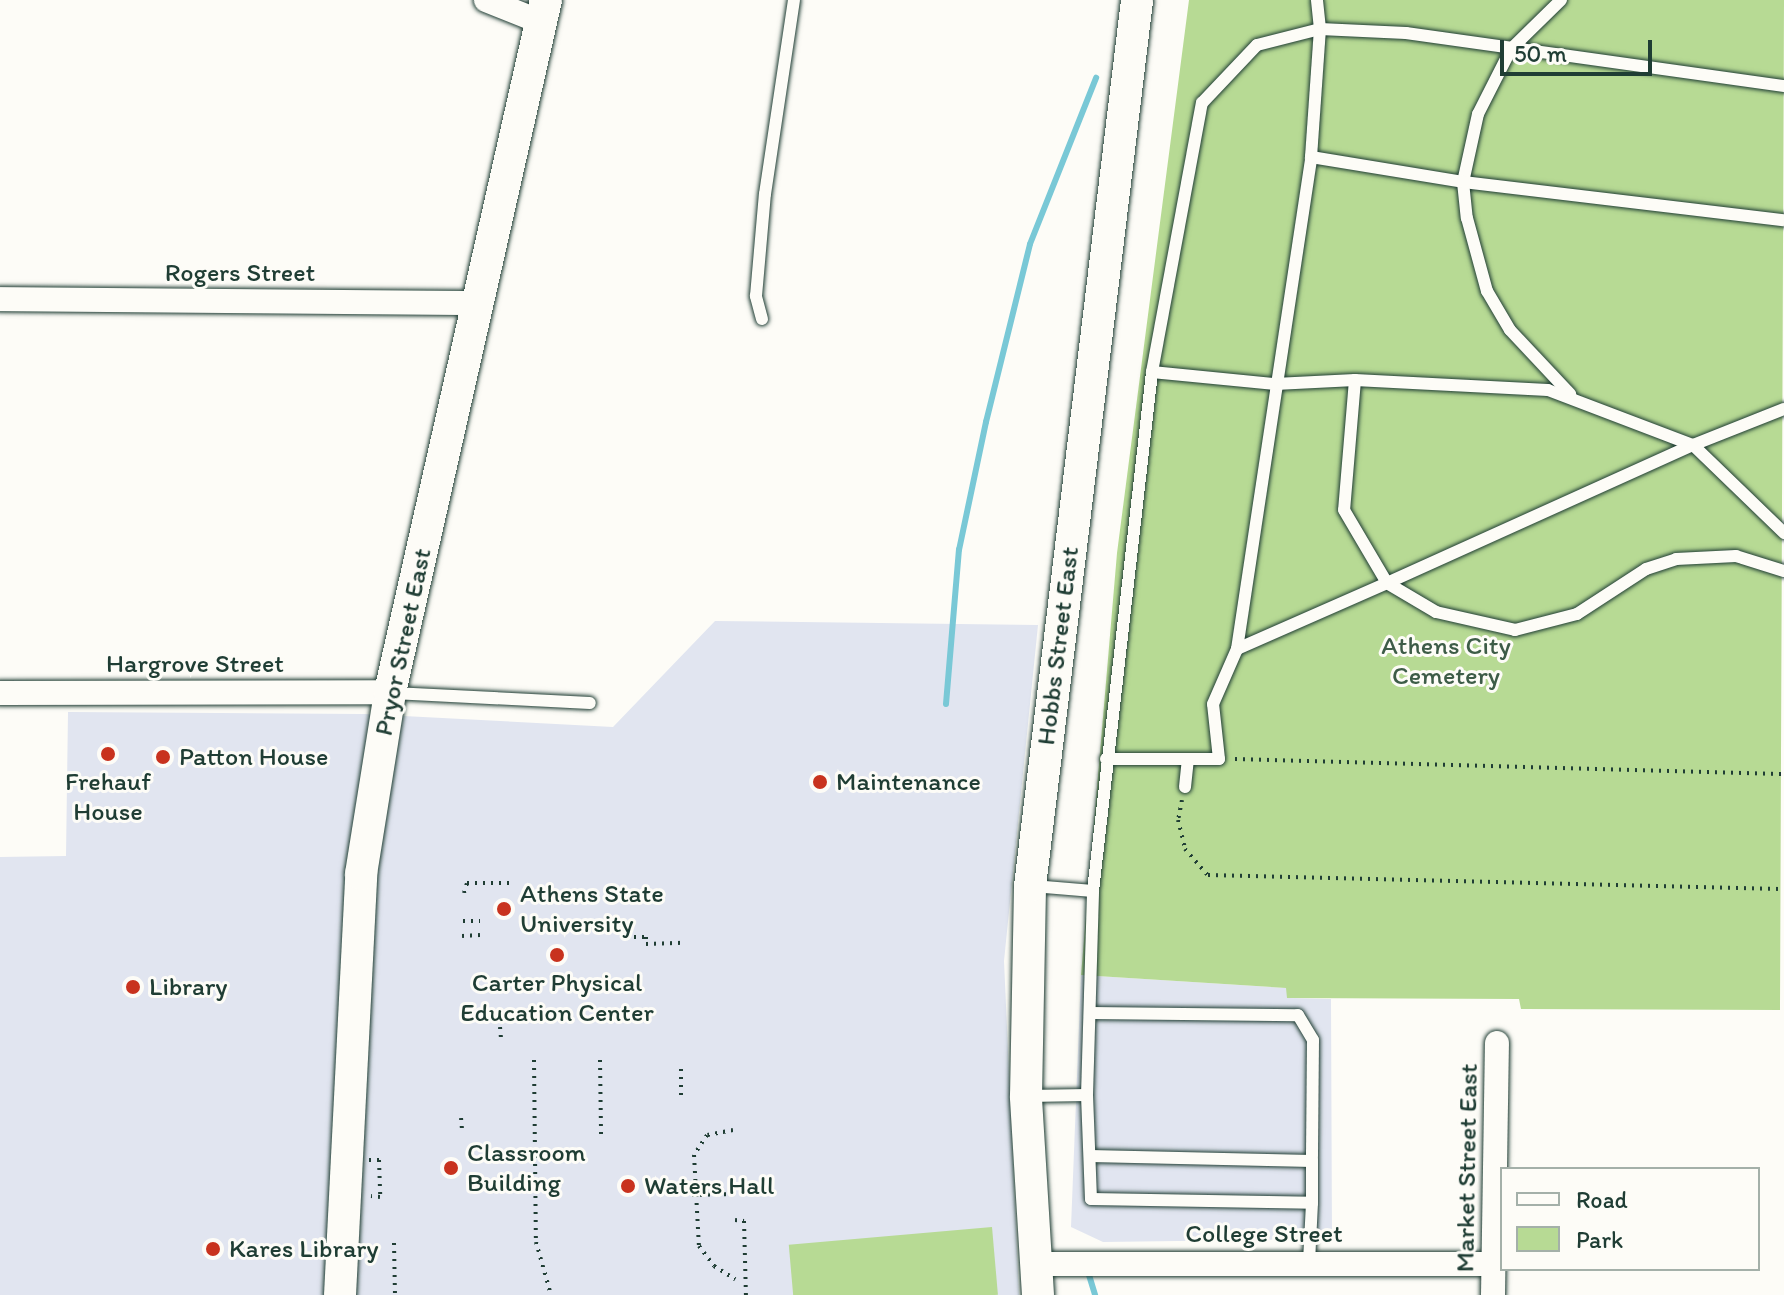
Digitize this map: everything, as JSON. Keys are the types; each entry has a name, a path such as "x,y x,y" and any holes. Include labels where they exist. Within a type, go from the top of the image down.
{"street":[{"path":"486,0 544,11"},
{"name":"Hobbs Street East","path":"1036,1279 1026,1096 1030,886 1137,0"},
{"name":"Pryor Street East","path":"340,1295 361,874 390,692 544,11"},
{"name":"Rogers Street","path":"0,299 480,303"},
{"name":"Hargrove Street","path":"0,693 390,692"},
{"name":"Market Street East","path":"1493,1295 1497,1043"},
{"name":"College Street","path":"1036,1279 1309,1263 1493,1264"}],"lane":[{"path":"762,319 756,296 765,194 794,0"},
{"path":"1106,759 1219,759 1213,704 1237,649 1311,157 1320,29 1317,0"},
{"path":"1561,0 1511,49 1478,114 1463,182 1467,218 1487,291 1510,330 1570,394"},
{"path":"1312,1203 1091,1199 1087,1095 1093,891 1106,759 1152,372 1202,103 1257,45 1320,29 1406,33 1784,86"},
{"path":"1311,157 1463,182 1784,220"},
{"path":"1152,372 1275,384 1355,380 1570,394 1693,445 1784,533"},
{"path":"1355,380 1344,510 1387,583 1436,612 1515,630 1577,614 1646,569 1676,559 1736,556 1784,571"},
{"path":"1237,649 1693,445 1784,409"},
{"path":"390,692 590,703"},
{"path":"1185,787 1188,759"},
{"path":"1030,886 1093,891"},
{"path":"1091,1013 1298,1015 1313,1040 1309,1263"},
{"path":"1026,1096 1087,1095"},
{"path":"1090,1156 1312,1161"}],"path":[{"path":"1219,759 1784,774"},
{"path":"1185,787 1178,820 1181,834 1185,849 1208,875 1784,889"},
{"path":"464,893 467,883 511,883"},
{"path":"634,896 659,890"},
{"path":"463,921 480,921"},
{"path":"462,936 480,935"},
{"path":"634,937 646,937 646,944 684,943"},
{"path":"500,1027 501,1038"},
{"path":"534,1060 536,1242 551,1295"},
{"path":"600,1060 601,1135"},
{"path":"681,1069 681,1097"},
{"path":"461,1118 462,1130"},
{"path":"733,1130 707,1135 698,1144 694,1195 699,1246 714,1266 735,1279"},
{"path":"360,1196 380,1197 382,1179 379,1160 361,1160"},
{"path":"694,1195 735,1194"},
{"path":"735,1220 744,1221 746,1295"},
{"path":"394,1243 395,1295"}],"shaded area":[{"name":"Athens State University","path":"715,621 1038,625 1004,961 1019,1295 0,1295 0,857 66,856 68,712 365,714 613,727"},
{"path":"1081,975 1287,988 1288,998 1331,999 1332,1239 1103,1242 1071,1227"}],"green space":[{"name":"Athens City Cemetery","path":"1189,0 1784,0 1780,1010 1521,1009 1519,999 1287,998 1286,988 1081,975 1117,553"},
{"path":"992,1227 998,1295 793,1295 789,1245"}],"waterway":[{"path":"946,704 959,550 986,422 1030,244 1096,78"},
{"path":"1089,1275 1095,1295"}],"place":[{"name":"Frehauf House","path":"108,754"},
{"name":"Patton House","path":"163,757"},
{"name":"Maintenance","path":"820,782"},
{"name":"Athens State University","path":"504,909"},
{"name":"Carter Physical Education Center","path":"557,955"},
{"name":"Library","path":"133,987"},
{"name":"Classroom Building","path":"451,1168"},
{"name":"Waters Hall","path":"628,1186"},
{"name":"Kares Library","path":"213,1249"}]}
